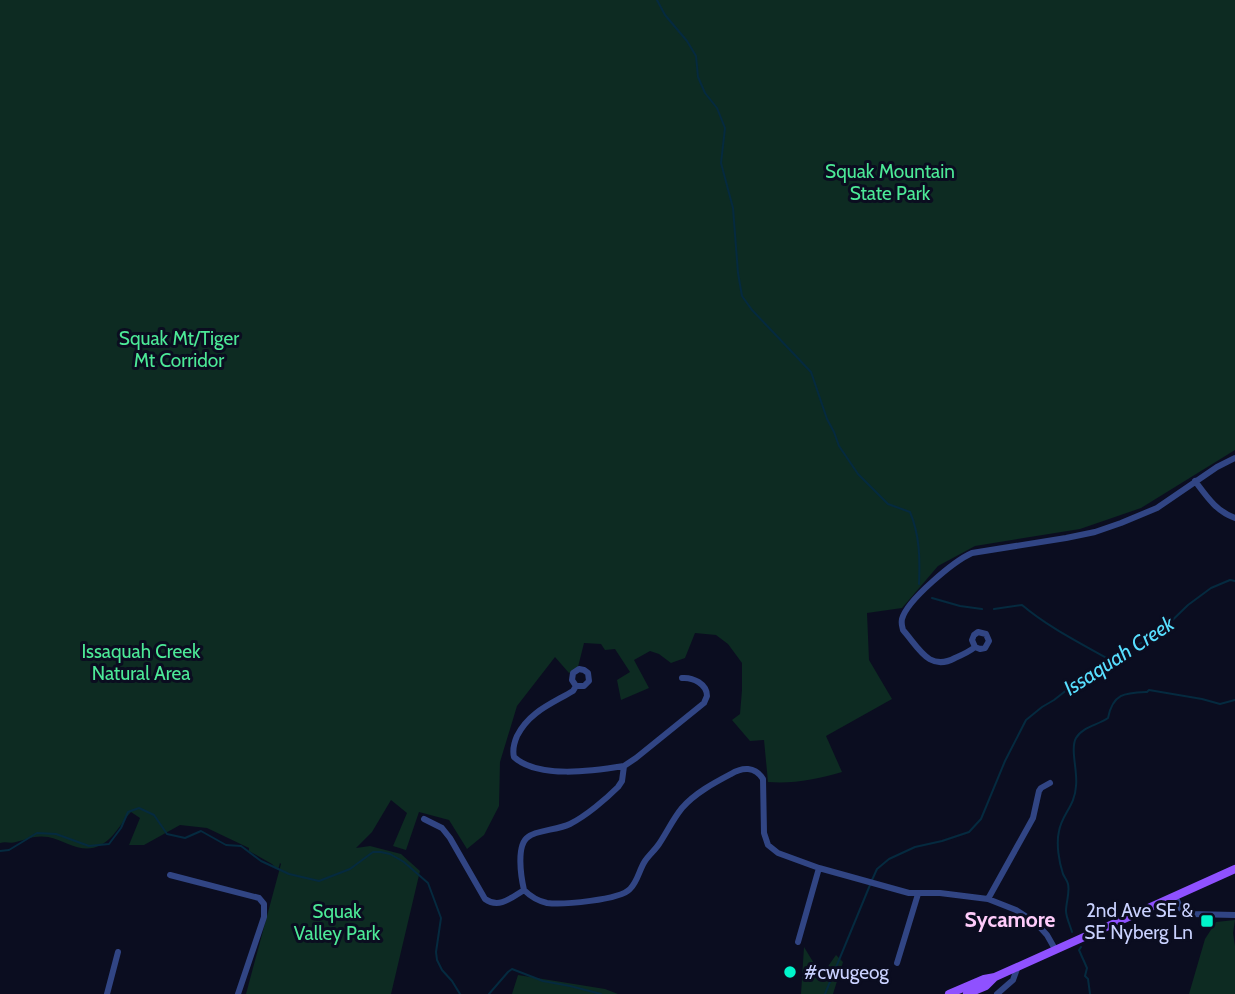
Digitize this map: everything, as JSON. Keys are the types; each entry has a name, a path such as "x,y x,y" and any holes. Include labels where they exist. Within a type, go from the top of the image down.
{"main road":[{"path":"949,994 995,977 1235,869"},
{"path":"967,994 986,986 995,977"}],"street":[{"path":"975,647 948,662 934,662 903,630 902,625 903,616 930,583 958,561 972,553 1066,538 1121,523 1157,508 1195,481 1235,458"},
{"path":"1195,481 1214,506 1235,518"},
{"path":"576,686 573,691 541,708 526,721 514,742 514,757 525,765 549,771 624,766 706,700 708,692 702,684 682,678"},
{"path":"624,766 621,784 577,820 525,838 520,864 524,890 548,903 593,900 627,892 683,807 702,791 744,768 758,772 763,779 764,833 768,845 783,856 918,894 940,893 988,900 1016,911 1036,923 1048,935 1055,949"},
{"path":"988,900 1033,818 1039,791 1050,783"},
{"path":"424,819 442,828 450,838 485,899 498,904 524,890"},
{"path":"799,942 819,868"},
{"path":"170,875 259,898 264,904 264,917 238,994"},
{"path":"897,963 918,894"},
{"path":"1175,896 1181,909 1190,914 1235,915"},
{"path":"107,994 118,952"},
{"path":"996,994 1013,980 1018,966"}],"green space":[{"path":"0,0 1235,0 1235,450 1141,508 1080,529 975,546 938,566 902,608 867,613 869,660 892,699 826,736 842,772 805,780 768,782 764,740 750,741 732,720 740,714 742,663 728,644 716,635 695,633 685,658 671,663 650,651 634,660 649,688 621,700 617,680 630,672 615,649 605,650 601,644 584,643 578,667 569,673 555,657 517,706 500,762 499,806 484,835 467,849 449,820 419,812 406,850 393,846 407,813 391,800 372,832 356,848 370,846 401,854 420,871 391,994 246,994 280,863 278,870 249,851 249,848 207,828 180,825 144,845 129,845 140,818 131,812 110,838 94,848 81,848 43,837 0,843"},
{"path":"1235,920 1235,994 1189,994 1205,939 1216,922"},
{"path":"804,947 815,965 824,972 836,955 843,962 833,994 801,994"},
{"path":"518,975 605,989 618,994 512,994"}],"waterway":[{"path":"657,0 696,56 698,77 705,93 717,108 725,128 721,163 733,208 742,296 811,372 839,446 858,474 888,504 910,512 919,548 919,584"},
{"name":"Issaquah Creek","path":"872,880 877,869 889,859 915,847 969,832 981,819 1005,761 1026,720 1096,667 1155,637 1188,605 1211,588 1230,580 1235,581"},
{"path":"932,598 982,609"},
{"path":"994,609 1022,605 1053,628 1110,660"},
{"path":"1072,932 1066,913 1069,891 1060,864 1058,836 1075,793 1076,738 1086,729 1108,718 1113,704 1126,694 1149,690 1220,704 1235,700"},
{"name":"Issaquah Creek","path":"0,851 9,850 37,833 56,834 89,846 109,844 121,828 128,812 139,808 154,815 167,834 185,838 201,831 226,845 241,846 261,861 289,874 319,881 350,869 373,852 390,854 404,862 428,883 441,918 437,960 460,994"},
{"name":"Issaquah Creek","path":"825,994 870,885"},
{"path":"1081,947 1079,950 1087,968 1085,976 1090,994"},
{"name":"Issaquah Creek","path":"489,994 512,969 543,981 601,994"}],"place":[{"name":"2nd Ave SE & SE Nyberg Ln","path":"1207,921"},
{"name":"#cwugeog","path":"790,972"}],"district":[{"name":"Sycamore","path":"1010,920"}],"park label":[{"name":"Squak Mountain State Park","path":"890,182"},
{"name":"Squak Mt/Tiger Mt Corridor","path":"179,349"},
{"name":"Issaquah Creek Natural Area","path":"141,662"},
{"name":"Squak Valley Park","path":"337,922"}]}
